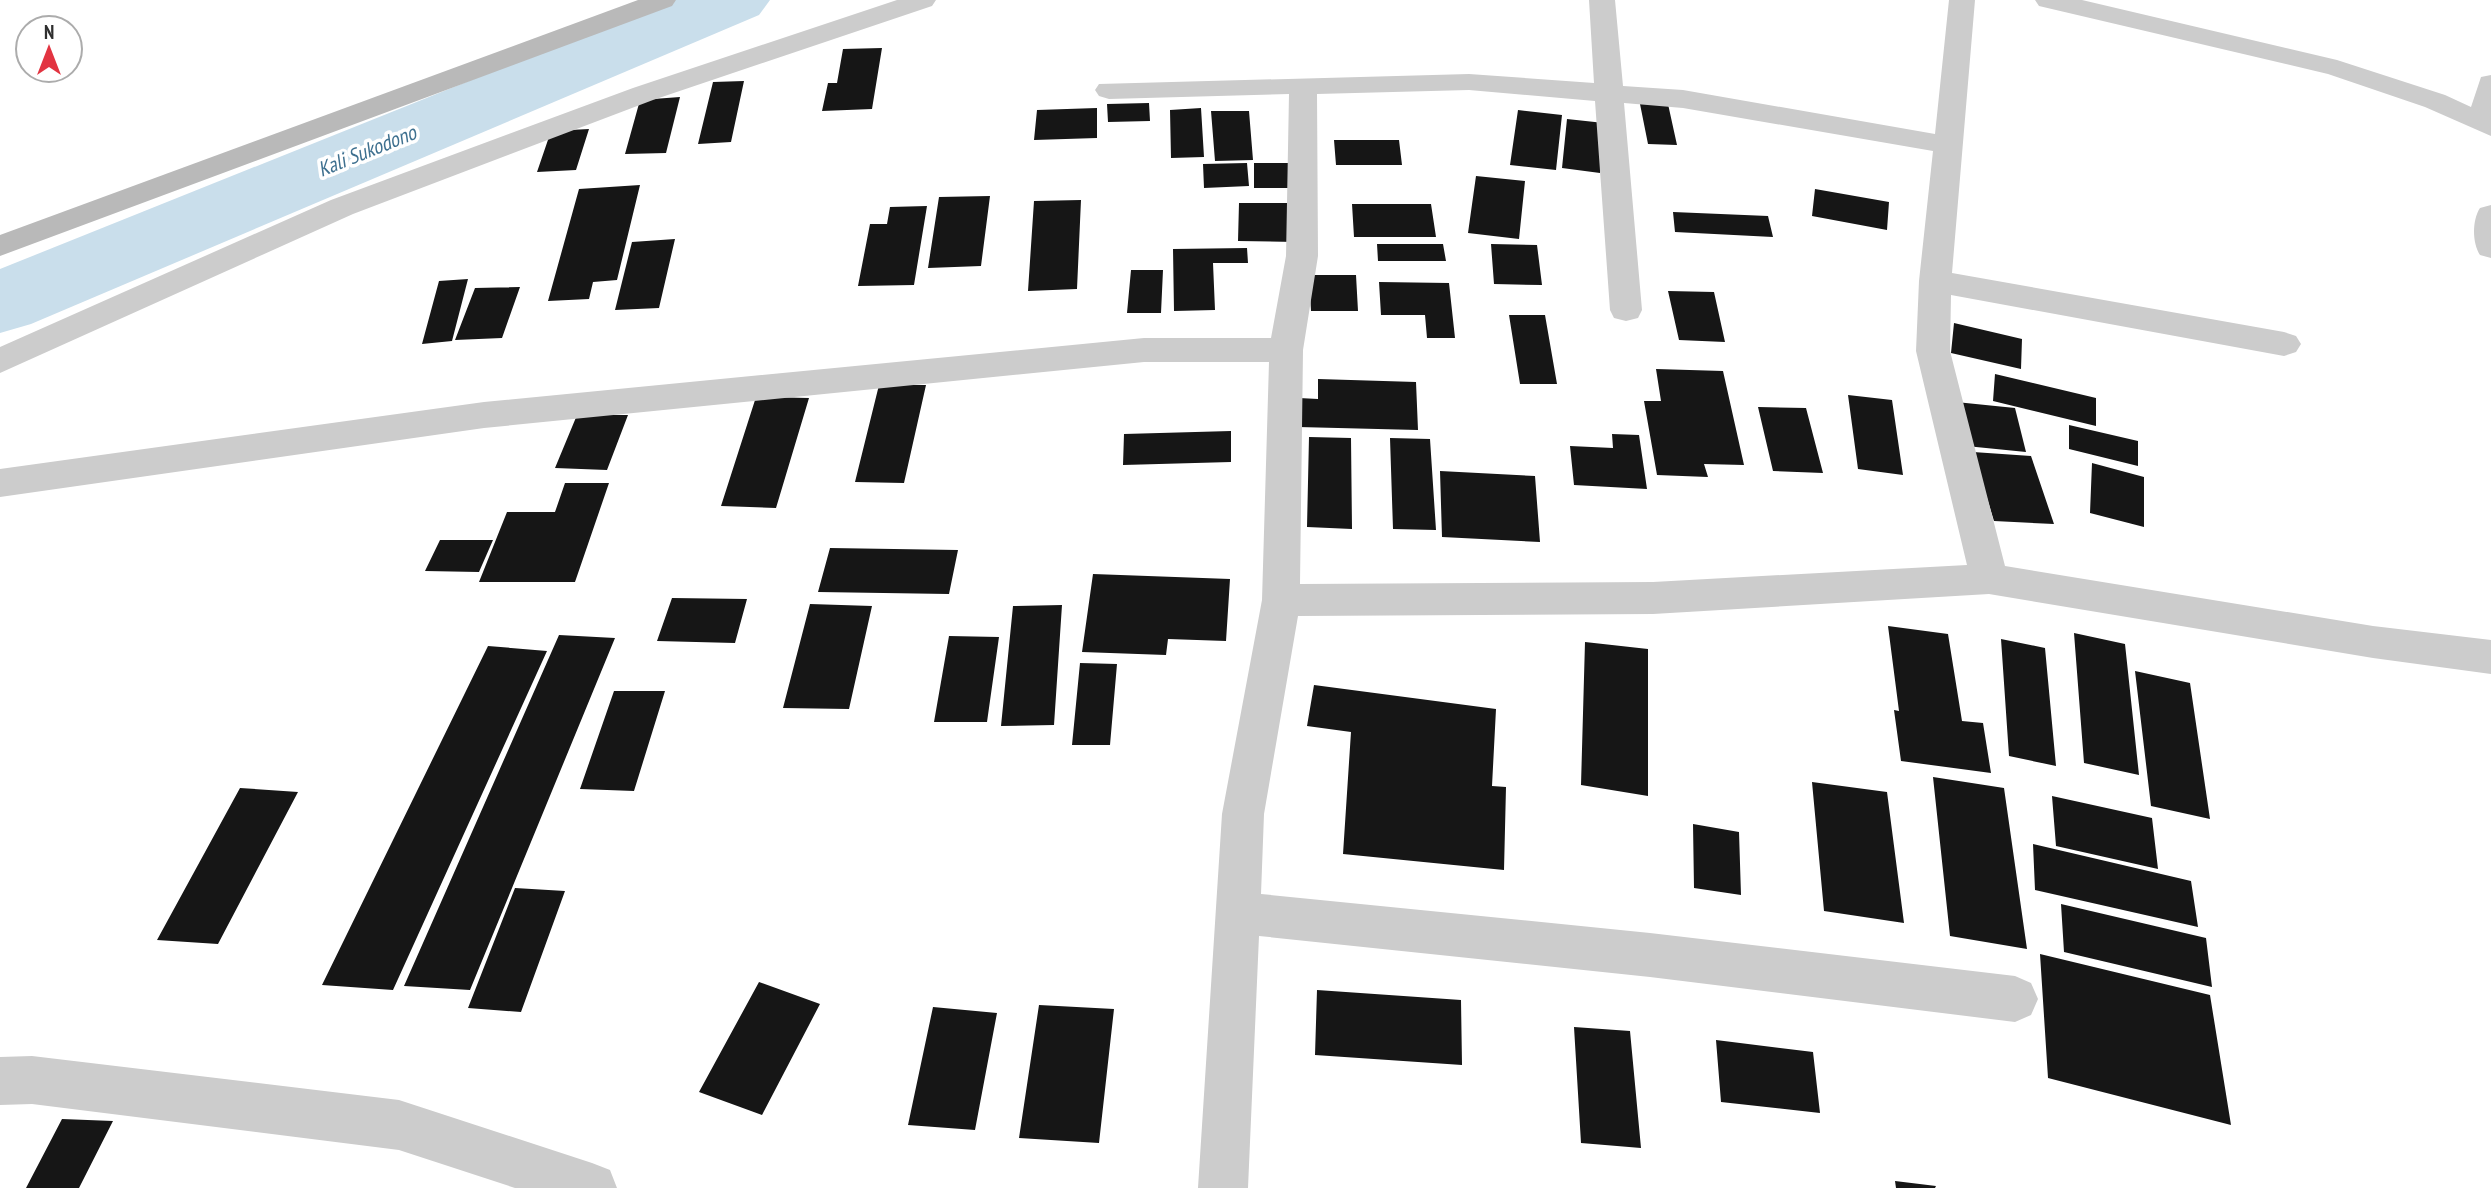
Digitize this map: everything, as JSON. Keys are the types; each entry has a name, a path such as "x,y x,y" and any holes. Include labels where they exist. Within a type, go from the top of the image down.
{"street":[{"path":"0,246 663,0"},
{"path":"0,361 342,207 643,94 923,0"},
{"path":"1602,0 1626,310"},
{"path":"1962,0 1935,281 1933,351 1989,579"},
{"path":"2048,0 2337,68 2435,101 2486,125 2491,83"},
{"path":"1109,90 1469,82 1683,99 1948,145"},
{"path":"1223,1188 1243,814 1281,600 1286,350 1302,256 1303,85"},
{"path":"2491,215 2491,248"},
{"path":"1935,281 2284,344"},
{"path":"0,483 484,415 1144,350 1286,350"},
{"path":"1281,600 1653,598 1989,579 2373,642 2491,657"},
{"path":"1238,914 1650,955 2015,999"},
{"path":"0,1081 32,1080 399,1125 592,1188"}],"building":[{"path":"882,48 872,109 822,111 828,83 837,83 843,49"},
{"path":"744,81 731,142 698,144 713,82"},
{"path":"680,97 666,153 625,154 640,100"},
{"path":"1149,103 1150,121 1108,122 1107,104"},
{"path":"1640,104 1668,104 1677,145 1648,144"},
{"path":"1097,108 1097,138 1034,140 1037,110"},
{"path":"1201,108 1204,157 1171,158 1170,110"},
{"path":"1518,110 1562,115 1556,170 1510,165"},
{"path":"1211,111 1249,111 1253,160 1215,161"},
{"path":"1567,119 1604,123 1600,173 1562,168"},
{"path":"589,129 576,170 537,172 551,131"},
{"path":"1334,140 1399,140 1402,165 1336,165"},
{"path":"1247,163 1249,186 1204,188 1203,164"},
{"path":"1254,163 1295,163 1296,188 1254,188"},
{"path":"1476,176 1525,181 1519,239 1468,233"},
{"path":"640,185 617,280 593,282 589,299 548,301 579,189"},
{"path":"1815,189 1889,202 1887,230 1812,216"},
{"path":"990,196 981,266 928,268 939,197"},
{"path":"1081,200 1077,289 1028,291 1034,201"},
{"path":"1239,203 1296,203 1296,242 1238,241"},
{"path":"1352,204 1431,204 1436,237 1354,237"},
{"path":"927,206 914,285 858,286 870,224 887,224 890,207"},
{"path":"1673,212 1768,216 1773,237 1675,232"},
{"path":"675,239 659,308 615,310 632,242"},
{"path":"1377,244 1443,244 1446,261 1378,261"},
{"path":"1491,244 1537,245 1542,285 1494,284"},
{"path":"1247,248 1248,263 1213,263 1215,310 1174,311 1173,249"},
{"path":"1131,270 1163,270 1161,313 1127,313"},
{"path":"1309,275 1356,275 1358,311 1311,311"},
{"path":"468,279 452,341 422,344 439,281"},
{"path":"1379,282 1449,283 1455,338 1427,338 1425,315 1381,315"},
{"path":"520,287 502,338 455,340 475,288"},
{"path":"1668,291 1714,292 1725,342 1679,340"},
{"path":"1509,315 1545,315 1557,384 1520,384"},
{"path":"1954,323 2022,339 2021,369 1951,353"},
{"path":"1656,369 1723,371 1744,465 1704,464 1708,477 1657,475 1644,401 1661,401"},
{"path":"1995,374 2096,398 2096,426 1993,401"},
{"path":"1318,379 1416,382 1418,430 1298,427 1299,398 1318,399"},
{"path":"879,385 926,385 904,483 855,482"},
{"path":"1848,395 1892,400 1903,475 1858,469"},
{"path":"756,397 809,398 776,508 721,506"},
{"path":"1956,402 2015,408 2026,452 1966,446"},
{"path":"1758,407 1806,408 1823,473 1773,471"},
{"path":"577,415 628,415 607,470 555,468"},
{"path":"2069,425 2138,441 2138,466 2069,449"},
{"path":"1231,431 1231,462 1123,465 1124,434"},
{"path":"1612,434 1639,435 1647,489 1574,485 1570,446 1613,448"},
{"path":"1309,437 1351,438 1352,529 1307,527"},
{"path":"1390,438 1430,439 1436,530 1393,529"},
{"path":"1973,452 2031,456 2054,524 1994,521"},
{"path":"2092,463 2144,477 2144,527 2090,513"},
{"path":"1440,471 1535,476 1540,542 1442,537"},
{"path":"565,483 609,483 575,582 479,582 507,512 555,512"},
{"path":"440,540 493,540 479,572 425,571"},
{"path":"830,548 958,550 949,594 818,592"},
{"path":"1093,574 1230,579 1226,641 1168,639 1166,655 1082,652"},
{"path":"672,598 747,599 735,643 657,641"},
{"path":"810,604 872,606 849,709 783,708"},
{"path":"1062,605 1054,725 1001,726 1013,606"},
{"path":"1888,626 1948,634 1962,721 1983,723 1991,773 1901,761 1894,710 1899,711"},
{"path":"2074,633 2125,644 2139,775 2084,763"},
{"path":"559,635 615,638 470,990 404,986"},
{"path":"949,636 999,637 987,722 934,722"},
{"path":"2001,639 2045,648 2056,766 2009,756"},
{"path":"1585,642 1648,649 1648,796 1581,785"},
{"path":"488,646 547,651 393,990 322,985"},
{"path":"1080,663 1117,664 1110,745 1072,745"},
{"path":"2135,671 2190,683 2210,819 2151,806"},
{"path":"1314,685 1496,709 1492,786 1506,787 1504,870 1343,854 1351,732 1307,726"},
{"path":"614,691 665,691 634,791 580,789"},
{"path":"1933,777 2004,788 2027,949 1950,936"},
{"path":"1812,782 1887,792 1904,923 1824,911"},
{"path":"240,788 298,792 218,944 157,940"},
{"path":"2052,796 2152,818 2158,869 2056,846"},
{"path":"1693,824 1739,832 1741,895 1694,888"},
{"path":"2033,844 2191,881 2198,927 2035,890"},
{"path":"515,888 565,891 521,1012 468,1008"},
{"path":"2061,904 2206,938 2212,987 2064,952"},
{"path":"2040,954 2210,995 2231,1125 2048,1078"},
{"path":"759,982 820,1004 762,1115 699,1092"},
{"path":"1317,990 1461,1000 1462,1065 1315,1055"},
{"path":"1039,1005 1114,1009 1099,1143 1019,1138"},
{"path":"933,1007 997,1013 975,1130 908,1125"},
{"path":"1574,1027 1630,1031 1641,1148 1581,1143"},
{"path":"1716,1040 1813,1052 1820,1113 1721,1102"},
{"path":"62,1119 113,1121 79,1188 26,1188"},
{"path":"1895,1181 1936,1186 1896,1188"}],"waterway":[{"name":"Kali Sukodono","path":"0,303 734,0"}]}
